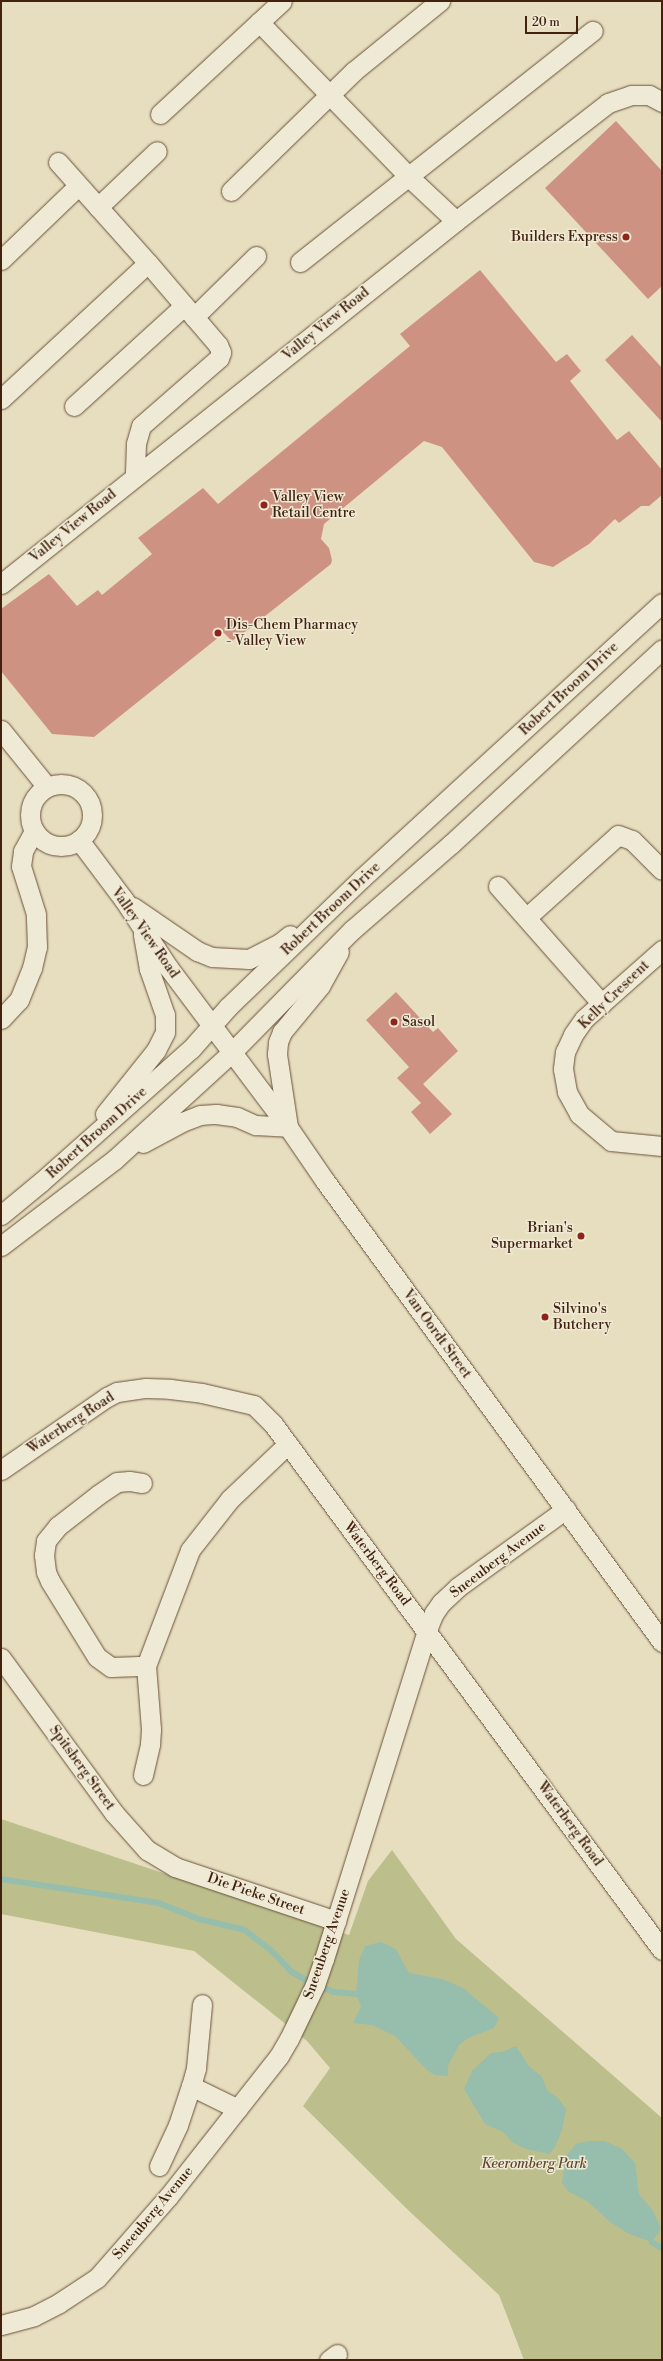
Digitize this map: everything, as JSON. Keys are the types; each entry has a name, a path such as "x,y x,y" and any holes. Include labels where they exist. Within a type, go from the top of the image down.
{"street":[{"path":"160,114 282,1"},
{"path":"231,191 354,71 440,1"},
{"path":"259,22 409,177 456,220"},
{"path":"300,262 593,31"},
{"name":"Valley View Road","path":"1,584 456,220 608,103 631,95 649,95 662,102"},
{"path":"98,207 157,151"},
{"path":"58,162 148,263 218,345 221,355 141,426 136,443 135,477"},
{"path":"1,260 78,186"},
{"path":"74,406 256,256"},
{"path":"1,399 148,263"},
{"name":"Robert Broom Drive","path":"1,1215 73,1155 191,1049 228,1007 362,878 662,603"},
{"name":"Robert Broom Drive","path":"1,1246 115,1159 231,1053 352,930 440,854 662,649"},
{"path":"1,730 47,787"},
{"path":"67,785 84,795 91,814 86,833 79,840 70,845 54,845 41,839 34,832 30,817 33,802 38,794 47,787 67,785"},
{"path":"1,1019 19,1000 32,968 37,947 36,914 21,866 23,851 34,832"},
{"path":"527,917 618,834 632,840 662,870"},
{"name":"Valley View Road","path":"79,840 124,900 168,967 212,1026"},
{"path":"124,900 197,951 227,959 249,960 279,944 362,878"},
{"path":"498,886 527,917 602,1004"},
{"path":"73,1155 156,1050 165,1032 165,1015 149,969 142,928"},
{"path":"115,1159 182,1122 200,1115 216,1114 237,1117 255,1125 288,1126 277,1054 278,1042 282,1032 320,986 352,930"},
{"name":"Kelly Crescent","path":"662,950 584,1019 573,1035 565,1052 563,1069 567,1092 579,1114 611,1142 662,1146"},
{"name":"Van Oordt Street","path":"212,1026 231,1053 288,1126 325,1181 662,1642"},
{"name":"Waterberg Road","path":"1,1470 107,1397 117,1392 135,1389 170,1389 247,1402 266,1416 288,1444 427,1630 662,1950"},
{"path":"143,1775 150,1744 151,1729 146,1666 192,1545 230,1500 288,1444"},
{"path":"142,1483 129,1481 117,1482 102,1492 58,1526 46,1541 44,1555 50,1581 97,1657 111,1667 146,1666"},
{"name":"Sneeuberg Avenue","path":"1,2325 34,2316 59,2303 97,2278 163,2202 238,2109 289,2039 314,1985 336,1921 427,1630 441,1603 458,1587 566,1509"},
{"name":"Spitsberg Street","path":"1,1658 114,1813 147,1850 175,1867"},
{"name":"Die Pieke Street","path":"175,1867 336,1921"},
{"path":"159,2166 178,2125 191,2086 198,2054 202,2004"},
{"path":"191,2086 238,2109"}],"green space":[{"name":"Keeromberg Park","path":"1,1819 349,1935 368,1881 392,1850 456,1939 662,2118 662,2360 524,2360 499,2295 407,2209 303,2106 330,2068 307,2041 194,1951 1,1914"}],"shaded area":[{"path":"381,1942 396,1949 409,1973 442,1979 463,1988 499,2018 494,2028 468,2038 459,2045 448,2066 448,2076 435,2075 427,2070 395,2036 372,2025 353,2023 361,2006 356,1994 359,1960 365,1946"},
{"path":"516,2046 528,2065 542,2077 547,2090 558,2098 566,2109 562,2130 555,2147 549,2154 526,2149 512,2142 503,2132 485,2124 464,2089 472,2071 491,2053 502,2052"},
{"path":"589,2141 605,2141 622,2149 635,2163 639,2194 653,2211 661,2229 652,2242 629,2234 610,2222 587,2201 569,2192 562,2183 566,2156 576,2144"}],"building":[{"name":"Builders Express","path":"616,121 662,171 662,286 648,299 545,188"},
{"name":"Valley View Retail Centre","path":"480,270 556,362 567,354 581,371 570,381 617,440 629,431 662,470 662,495 649,506 641,506 619,523 615,519 589,544 553,567 534,562 442,447 424,441 324,524 321,539 329,548 332,560 331,564 246,631 232,641 224,633 94,737 52,734 1,671 1,609 49,574 77,606 98,590 102,595 152,554 138,538 203,488 218,504 410,346 400,334"},
{"path":"632,335 662,368 662,422 605,360"},
{"path":"396,992 433,1032 438,1028 458,1051 423,1084 452,1114 430,1134 411,1112 421,1103 397,1078 409,1067 366,1020"}],"waterway":[{"path":"1,1879 159,1903 199,1919 245,1930 272,1951 292,1972 315,1985 334,1992 356,1994"},
{"path":"652,2242 662,2248"}],"place":[{"name":"Builders Express","path":"626,237"},
{"name":"Valley View Retail Centre","path":"264,505"},
{"name":"Dis-Chem Pharmacy - Valley View","path":"218,633"},
{"name":"Sasol","path":"394,1022"},
{"name":"Brian's Supermarket","path":"581,1236"},
{"name":"Silvino's Butchery","path":"545,1317"}]}
